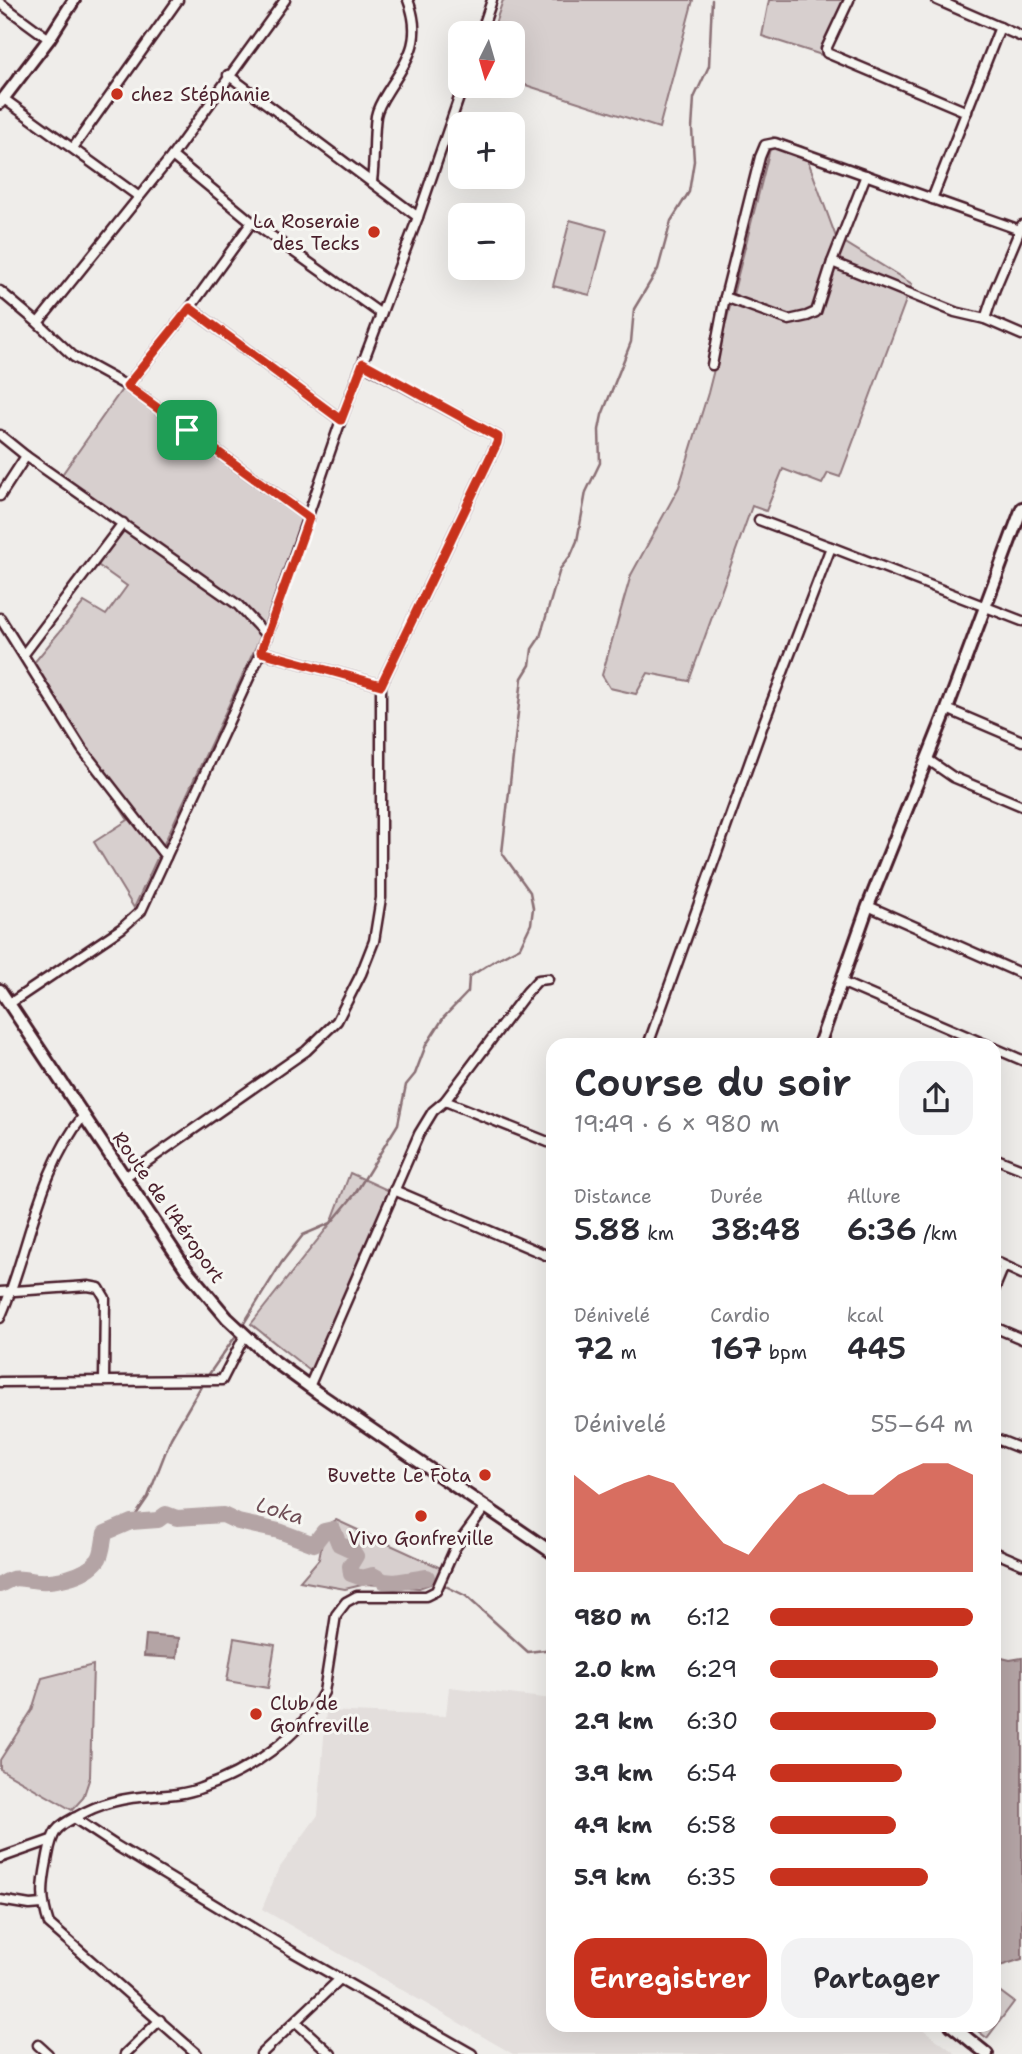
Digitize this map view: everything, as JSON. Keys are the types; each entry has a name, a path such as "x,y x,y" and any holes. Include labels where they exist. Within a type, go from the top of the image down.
{"main road":[{"path":"2,101 49,39 74,0"},
{"path":"821,1038 868,906 947,709 1022,508"},
{"name":"Route de l'Aéroport","path":"0,990 186,1269 227,1318 270,1358 309,1387 546,1548"},
{"path":"960,2032 988,2054"}],"street":[{"path":"73,148 178,0"},
{"path":"38,323 172,156 285,0"},
{"path":"372,181 379,104 412,49 415,26 408,0"},
{"path":"485,21 492,0"},
{"path":"849,0 826,49 827,53 967,111"},
{"path":"937,0 1022,37"},
{"path":"0,3 49,39"},
{"path":"932,199 1000,27"},
{"path":"229,75 418,217"},
{"path":"9,1004 122,928 141,911 261,652 341,420 418,217 459,98"},
{"path":"2,101 73,148 138,196"},
{"path":"712,365 725,297 760,157 765,145 775,143 932,199 1021,227 985,319"},
{"path":"172,156 253,222 381,314"},
{"path":"725,297 789,320 816,312 832,262 866,175"},
{"path":"127,386 190,308 253,222"},
{"path":"832,262 955,312 985,319 1022,335"},
{"path":"0,291 74,357 127,386 309,518"},
{"path":"190,308 341,420"},
{"path":"125,1177 306,1051 337,1021 374,941 382,898 381,685 498,437 363,363"},
{"path":"0,435 238,605 267,636"},
{"path":"0,496 26,456"},
{"path":"759,520 1022,621"},
{"path":"24,653 123,523"},
{"path":"651,1038 764,722 831,547"},
{"path":"0,618 82,749 166,857"},
{"path":"261,652 381,685"},
{"path":"947,709 1022,741"},
{"path":"927,759 953,777 1022,806"},
{"path":"868,906 1022,974"},
{"path":"309,1387 394,1190 433,1111 445,1101 527,992 538,980 548,979"},
{"path":"841,982 971,1038"},
{"path":"1001,1051 1022,1060"},
{"path":"445,1101 546,1141"},
{"path":"0,1318 11,1293 43,1186 69,1134 84,1115"},
{"path":"1001,1161 1022,1169"},
{"path":"394,1190 546,1255"},
{"path":"1001,1264 1022,1274"},
{"path":"1001,1273 1004,1266"},
{"path":"0,1292 88,1286 99,1289 105,1298 104,1380"},
{"path":"1001,1330 1022,1339"},
{"path":"0,1382 222,1380 245,1335"},
{"path":"1001,1441 1022,1449"},
{"path":"197,2054 49,1924 42,1904 43,1878 51,1840 57,1830 95,1806 199,1790 242,1769 288,1740 319,1703 324,1692 337,1615 346,1602 358,1596 426,1596 436,1591 455,1548 486,1506"},
{"path":"1001,1555 1022,1564"},
{"path":"74,1818 340,1979 472,2054"},
{"path":"0,1858 51,1840"},
{"path":"0,1900 30,1905 42,1904"},
{"path":"261,2054 340,1979"},
{"path":"125,2054 160,2020"},
{"path":"296,2022 331,2054"},
{"path":"38,2045 48,2054"}],"shaded area":[{"path":"503,0 693,0 659,128 525,85 525,21 496,21"},
{"path":"769,0 844,0 828,57 762,36"},
{"path":"773,137 803,147 836,237 912,284 840,477 828,473 822,484 783,469 766,511 752,506 689,681 648,673 636,694 610,688 602,675 631,575 679,487 708,393"},
{"path":"570,220 607,230 590,295 553,286"},
{"path":"123,388 302,518 260,638 134,908 94,842 128,820 28,670 84,602 106,615 127,586 92,561 117,527 56,483"},
{"path":"350,1173 394,1193 314,1374 251,1324 331,1223"},
{"path":"336,1520 441,1568 436,1582 419,1588 366,1584 345,1589 300,1581 319,1559 325,1526"},
{"path":"146,1635 179,1638 177,1658 144,1656"},
{"path":"234,1638 275,1645 268,1688 227,1681"},
{"path":"1001,1658 1010,1660 1022,1658 1022,1959 1001,1966"},
{"path":"93,1665 90,1777 83,1798 72,1810 0,1769 0,1760 32,1710 42,1678"},
{"path":"449,1687 546,1698 546,2032 926,2032 956,2054 513,2054 262,1909 278,1870 318,1815 326,1711 446,1716"},
{"path":"1001,1992 1014,2002 1001,2019"},
{"path":"979,2032 992,2032 987,2038"}],"waterway":[{"path":"241,1328 282,1262 303,1235 331,1223 355,1194 398,1124 406,1085 415,1074 426,1045 444,1017 468,992 469,977 520,947 531,924 533,908 530,892 502,853 522,678 530,665 532,649 540,637 560,569 571,555 577,541 586,492 600,463 599,430 602,415 631,342 634,309 658,269 671,221 689,192 694,161 694,98 709,66 712,0"},
{"path":"207,1377 237,1334"},
{"path":"131,1522 148,1497 171,1438 203,1383"},
{"name":"Loka","path":"0,1585 15,1578 48,1581 76,1575 98,1560 105,1533 131,1522 158,1520 166,1514 177,1518 223,1515 238,1522 279,1531 314,1544 324,1531 333,1529 339,1544 352,1550 356,1556 350,1566 351,1574 362,1578 373,1575 384,1581 395,1582 427,1577"},
{"name":"Loka","path":"427,1577 466,1596 528,1652 546,1650"}],"place":[{"name":"chez Stéphanie","path":"117,94"},
{"name":"La Roseraie des Tecks","path":"374,232"},
{"name":"Buvette Le Fota","path":"485,1475"},
{"name":"Vivo Gonfreville","path":"421,1516"},
{"name":"Club de Gonfreville","path":"256,1714"}],"route":[{"path":"190,308 341,420 363,363 498,437 381,685 261,652 309,518 187,430 127,386 190,308"}]}
